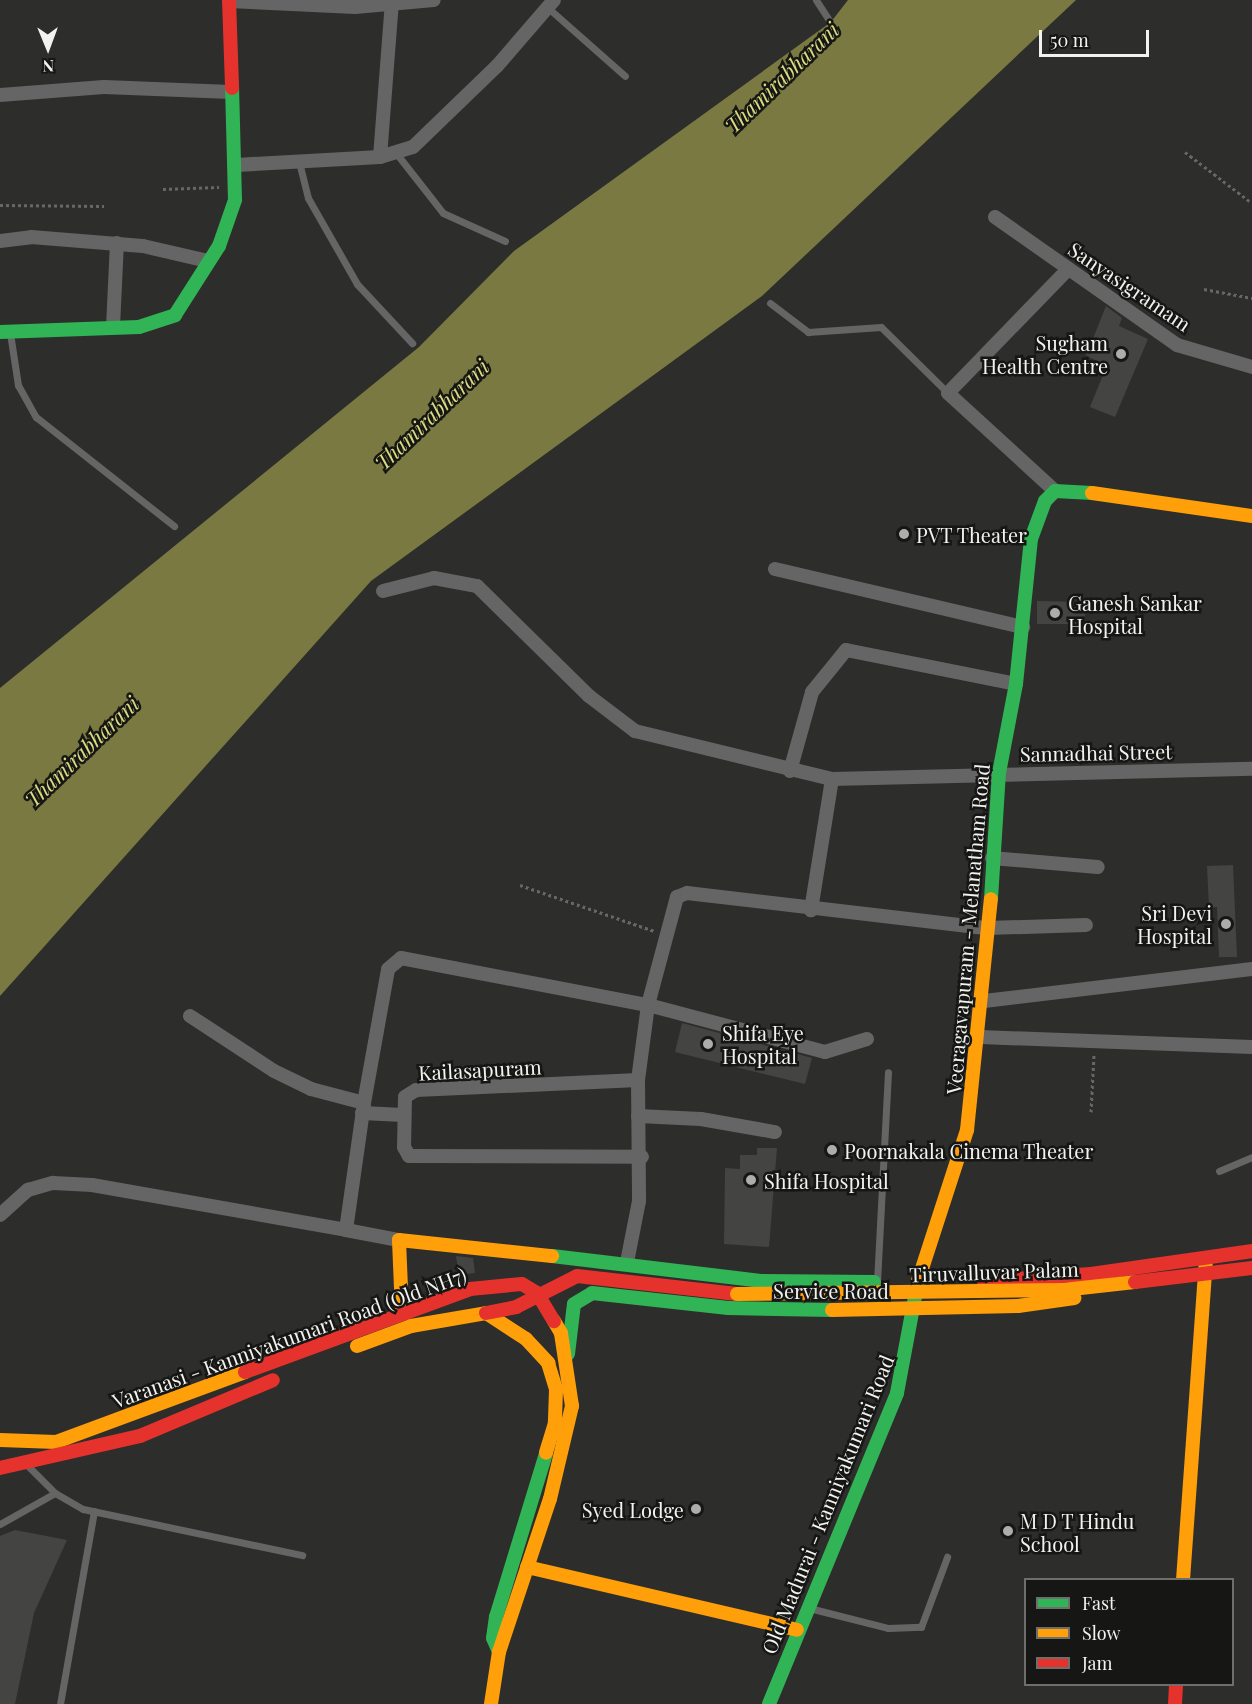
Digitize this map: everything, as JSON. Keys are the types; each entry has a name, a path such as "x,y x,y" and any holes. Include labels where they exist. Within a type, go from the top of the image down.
{"main road":[{"path":"5,332 160,324 175,315 231,223 236,187 236,165 231,92 229,0"},
{"path":"1055,491 1252,516"},
{"name":"Veeragavapuram - Melanatham Road","path":"915,1282 967,1130 984,1001 999,773 1016,684 1031,538 1055,491"},
{"path":"402,1311 399,1240 627,1262 761,1281 915,1282 1091,1274 1252,1251"},
{"path":"1183,1578 1206,1256"},
{"name":"Tiruvalluvar Palam","path":"537,1293 577,1276 737,1294 1019,1292 1252,1268"},
{"name":"Service Road","path":"568,1357 574,1304 592,1293 728,1308 917,1309 1018,1306 1252,1274"},
{"name":"Old Madurai - Kanniyakumari Road","path":"769,1704 797,1630 897,1393 917,1309 915,1282"},
{"name":"Varanasi - Kanniyakumari Road (Old NH7)","path":"0,1440 56,1442 133,1416 402,1311 502,1283 522,1284 537,1293 516,1307 411,1326 289,1373 140,1436 26,1464 0,1468"},
{"path":"491,1704 499,1652 567,1441 572,1406 568,1357 537,1293"},
{"path":"486,1313 537,1350 548,1363 556,1390 555,1423 496,1617 493,1638 499,1652"},
{"path":"133,1416 140,1436"},
{"path":"527,1567 797,1630"},
{"path":"1175,1704 1176,1686"}],"street":[{"path":"229,0 392,3 434,0"},
{"path":"236,165 380,157 396,153 438,126 547,2"},
{"path":"380,157 392,3"},
{"path":"0,95 104,87 231,92"},
{"name":"Sanyasigramam","path":"995,217 1177,345 1252,367"},
{"path":"0,242 31,237 117,243 208,261"},
{"path":"113,327 117,243"},
{"path":"1055,491 948,393 1068,269"},
{"path":"775,569 1023,627"},
{"name":"Sannadhai Street","path":"383,591 434,578 477,586 617,720 635,731 790,771 832,779 999,773 1252,769"},
{"path":"790,771 812,692 846,650 1016,684"},
{"path":"811,910 832,779"},
{"path":"992,858 1098,867"},
{"path":"627,1262 642,1158 638,1116 638,1080 648,1005 670,908 687,893 811,910 987,928 1086,925"},
{"path":"346,1230 363,1108 388,969 401,958 648,1005 825,1052 867,1039"},
{"path":"984,1001 1252,969"},
{"path":"190,1016 274,1071 311,1089 363,1108 403,1115 409,1156 642,1158"},
{"path":"980,1037 1095,1044 1252,1047"},
{"name":"Kailasapuram","path":"403,1115 405,1097 416,1090 638,1080"},
{"path":"638,1116 701,1119 775,1132"},
{"path":"0,1215 28,1190 53,1183 92,1185 399,1240"}],"lane":[{"path":"816,0 829,20"},
{"path":"547,2 625,76"},
{"path":"396,153 443,213 505,241"},
{"path":"299,162 308,198 357,284 412,343"},
{"path":"770,303 808,332 881,327 948,393"},
{"path":"5,332 18,385 36,417 174,526"},
{"path":"877,1282 888,1072"},
{"path":"1219,1171 1252,1158"},
{"path":"26,1464 55,1493 94,1511 302,1555"},
{"path":"0,1524 55,1493"},
{"path":"60,1704 94,1511"},
{"path":"807,1607 888,1628 921,1627 947,1557"}],"path":[{"path":"1185,152 1252,203"},
{"path":"163,189 236,187"},
{"path":"0,205 104,206"},
{"path":"1204,289 1252,298"},
{"path":"520,885 664,934"},
{"path":"1092,1112 1095,1044"}],"water":[{"name":"Thamirabharani","path":"848,0 1076,0 762,296 371,581 0,996 0,688 419,347 514,251 831,22"}],"building":[{"path":"1106,306 1122,318 1119,326 1148,339 1115,417 1090,407 1107,365 1086,356"},
{"path":"1037,601 1085,602 1085,624 1037,624"},
{"path":"1233,865 1237,957 1219,957 1217,907 1209,907 1207,866"},
{"path":"682,1023 812,1058 805,1084 675,1052"},
{"path":"757,1148 777,1148 769,1247 724,1244 725,1168 740,1169 740,1155 757,1155"},
{"path":"456,1256 473,1258 475,1273 459,1275"},
{"path":"15,1530 67,1540 34,1613 15,1704 0,1704 0,1536"}],"traffic: fast":[{"path":"0,332 139,327 175,315 219,246 235,200 232,88"},
{"path":"991,899 999,773 1016,684 1031,539 1045,501 1055,491 1092,493"},
{"path":"552,1256 761,1281 874,1282"},
{"path":"769,1704 897,1393 918,1281"},
{"path":"568,1354 574,1304 592,1293 728,1308 832,1310"},
{"path":"499,1652 493,1638 496,1617 546,1453"}],"traffic: slow":[{"path":"1092,493 1252,516"},
{"path":"918,1281 967,1130 991,899"},
{"path":"402,1312 399,1240 552,1256"},
{"path":"1183,1578 1206,1259"},
{"path":"737,1294 1063,1290 1135,1282"},
{"path":"832,1310 1018,1306 1074,1298"},
{"path":"357,1346 411,1326 486,1313 526,1339 548,1363 556,1390 555,1423 546,1453"},
{"path":"491,1704 499,1652 550,1499 572,1406 561,1333 554,1321"},
{"path":"0,1440 56,1442 245,1372"},
{"path":"527,1567 797,1630"}],"traffic: jam":[{"path":"229,0 232,88"},
{"path":"984,1281 1091,1274 1252,1251"},
{"path":"1135,1282 1252,1268"},
{"path":"486,1313 516,1307 577,1276 737,1294"},
{"path":"245,1372 470,1289 522,1284 537,1293 554,1321"},
{"path":"0,1468 140,1436 273,1380"},
{"path":"1175,1704 1176,1686"}],"place":[{"name":"Sugham Health Centre","path":"1121,354"},
{"name":"PVT Theater","path":"904,534"},
{"name":"Ganesh Sankar Hospital","path":"1055,613"},
{"name":"Sri Devi Hospital","path":"1226,924"},
{"name":"Shifa Eye Hospital","path":"708,1044"},
{"name":"Poornakala Cinema Theater","path":"832,1150"},
{"name":"Shifa Hospital","path":"751,1180"},
{"name":"Syed Lodge","path":"696,1509"},
{"name":"M D T Hindu School","path":"1008,1531"}]}
